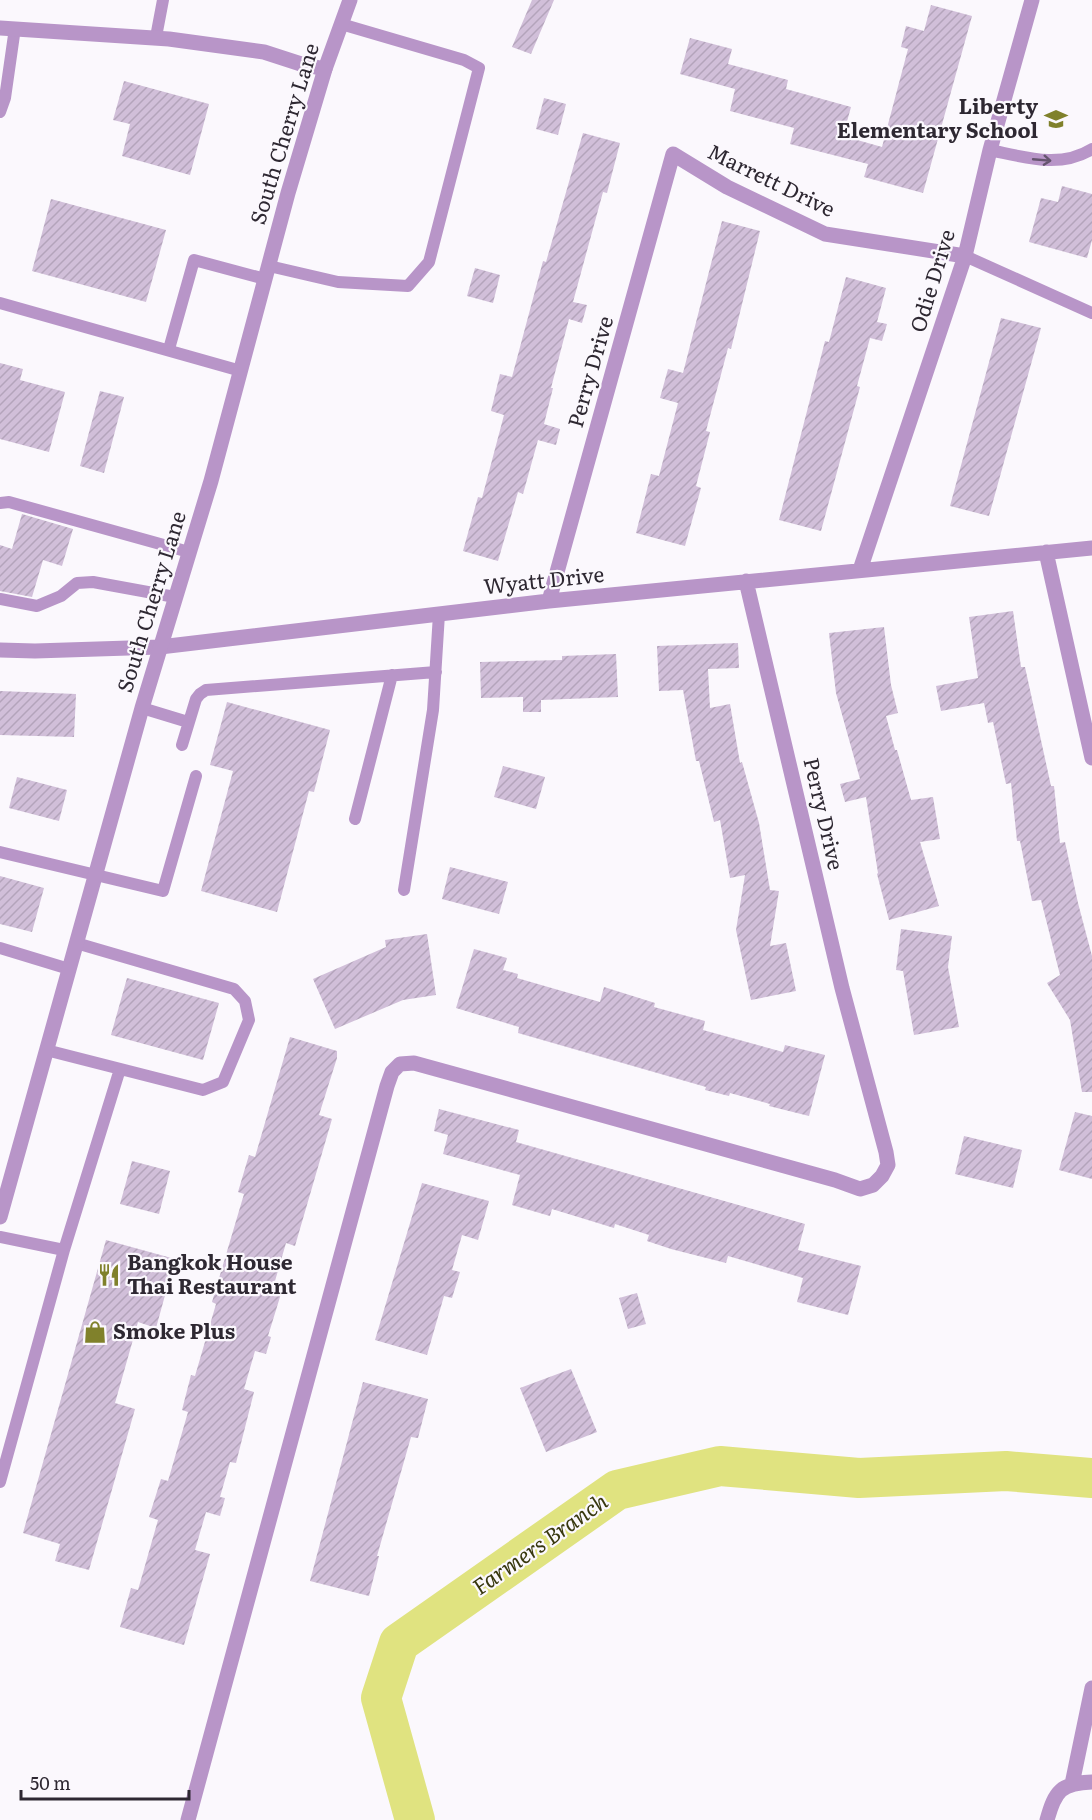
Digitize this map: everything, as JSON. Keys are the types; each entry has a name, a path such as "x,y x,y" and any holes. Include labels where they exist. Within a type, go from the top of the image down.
{"street":[{"name":"South Cherry Lane","path":"0,1217 142,708 211,481 325,69 350,0"},
{"name":"Odie Drive","path":"860,570 965,256 990,150 1032,0"},
{"path":"7,28 156,37 264,52 325,69"},
{"name":"Marrett Drive","path":"674,154 727,187 825,234 965,256"},
{"name":"Perry Drive","path":"549,601 674,154"},
{"name":"Wyatt Drive","path":"0,650 160,647 746,580 1092,548"},
{"path":"1046,552 1092,758"},
{"name":"Perry Drive","path":"188,1820 392,1072 400,1064 414,1063 860,1189 873,1185 888,1165 842,988 746,580"},
{"path":"1072,1784 1092,1688"},
{"path":"1047,1820 1053,1798 1065,1786 1092,1782"}],"lane":[{"path":"156,37 163,0"},
{"path":"169,349 194,260 338,282 408,286 429,262 479,68 464,60 341,24"},
{"path":"0,112 7,28"},
{"path":"990,150 1031,159 1056,161 1086,153 1092,149"},
{"name":"Marrett Drive","path":"965,256 1092,313"},
{"path":"0,303 241,370"},
{"path":"0,503 9,502 189,552"},
{"path":"0,599 37,606 61,596 77,583 93,582 175,597"},
{"path":"404,890 427,755 436,672 439,614"},
{"path":"182,745 196,699 200,694 213,688 436,672"},
{"path":"355,819 392,675"},
{"path":"142,708 188,722"},
{"path":"0,852 164,891 196,776"},
{"path":"46,1050 203,1090 224,1083 249,1020 244,1001 234,989 76,943"},
{"path":"0,948 69,969"},
{"path":"0,1482 64,1250 120,1069"},
{"path":"0,1237 64,1250"}],"building":[{"path":"532,0 554,0 531,54 512,47"},
{"path":"931,5 972,16 923,193 864,177 868,164 790,144 794,128 730,111 735,89 680,74 690,38 732,49 728,64 788,80 786,89 851,107 843,136 882,147 908,49 901,47 906,26 924,31"},
{"path":"124,81 209,104 190,175 122,156 130,124 113,120"},
{"path":"544,98 566,104 558,135 536,129"},
{"path":"583,133 620,143 607,193 603,192 573,302 587,305 582,323 569,319 551,388 553,388 544,424 560,429 556,445 538,440 523,494 518,492 498,561 463,551 478,497 482,498 504,415 491,411 500,374 512,377 543,261 546,262"},
{"path":"1062,186 1092,194 1092,240 1087,258 1029,242 1041,198 1058,202"},
{"path":"51,199 166,230 146,302 32,271"},
{"path":"722,221 760,231 731,349 728,348 706,431 710,432 696,486 701,488 685,546 636,533 651,474 659,476 678,403 660,398 668,369 683,373"},
{"path":"475,268 500,275 493,303 467,296"},
{"path":"846,277 886,288 877,322 887,324 882,341 870,338 857,386 860,387 821,531 779,520 825,341 829,342"},
{"path":"1001,318 1041,328 989,516 950,506"},
{"path":"0,363 23,369 20,380 65,392 49,452 0,439"},
{"path":"100,391 124,397 104,473 80,466"},
{"path":"22,514 73,529 62,566 43,560 32,597 0,591 0,545 12,549"},
{"path":"1013,611 1021,667 1025,667 1051,786 1054,786 1060,843 1065,842 1092,956 1092,1092 1082,1092 1070,1020 1047,983 1060,975 1041,900 1032,901 1020,841 1017,841 1011,783 1006,784 993,722 988,723 984,703 941,711 936,686 978,678 969,617"},
{"path":"884,627 891,685 898,713 886,716 911,800 933,797 940,839 920,842 939,906 889,920 877,874 866,797 845,802 840,784 860,779 836,693 829,633"},
{"path":"738,643 739,668 708,669 710,708 730,704 740,763 742,762 759,823 770,890 779,891 770,946 786,943 796,991 751,1000 736,930 745,875 730,878 720,820 714,822 699,761 696,761 683,690 659,691 657,646"},
{"path":"616,654 618,697 541,700 541,712 523,712 523,697 481,698 480,662 562,660 562,656"},
{"path":"0,691 76,694 74,737 0,735"},
{"path":"227,702 330,730 314,792 309,791 277,912 201,891 233,771 210,765"},
{"path":"503,766 545,777 536,809 494,797"},
{"path":"17,777 67,790 59,821 9,808"},
{"path":"450,867 508,882 499,914 442,899"},
{"path":"0,876 44,888 32,932 0,924"},
{"path":"901,929 952,936 948,967 959,1027 914,1035 903,971 896,970"},
{"path":"427,934 436,995 403,1000 335,1029 313,979 386,947 385,940"},
{"path":"474,949 507,958 503,970 518,974 517,978 600,1002 604,987 655,1003 654,1007 705,1021 703,1030 783,1052 785,1045 825,1055 809,1116 730,1093 729,1096 705,1090 706,1087 518,1033 519,1027 456,1008"},
{"path":"127,978 219,1003 203,1060 111,1035"},
{"path":"290,1037 337,1051 337,1058 319,1115 332,1119 295,1246 286,1243 275,1281 284,1284 268,1336 271,1337 266,1354 255,1351 244,1389 254,1392 236,1463 230,1462 220,1497 225,1498 220,1516 206,1512 195,1550 210,1554 184,1645 120,1627 131,1588 138,1590 158,1520 149,1517 161,1479 168,1481 188,1412 182,1410 191,1375 195,1376 216,1304 212,1302 244,1194 238,1192 249,1155 255,1157"},
{"path":"439,1109 519,1130 516,1142 805,1224 798,1250 861,1266 848,1315 797,1302 803,1278 728,1256 726,1263 671,1249 647,1241 649,1235 615,1224 614,1228 552,1209 550,1216 512,1205 520,1175 443,1154 448,1135 434,1131"},
{"path":"1075,1112 1092,1116 1092,1179 1059,1170"},
{"path":"964,1136 1022,1150 1013,1188 955,1174"},
{"path":"132,1161 170,1171 159,1214 120,1204"},
{"path":"422,1183 489,1201 478,1240 462,1235 452,1270 460,1272 452,1298 444,1296 427,1355 375,1340"},
{"path":"106,1240 175,1259 156,1328 138,1322 115,1403 135,1409 89,1570 55,1561 60,1544 23,1533"},
{"path":"637,1293 646,1324 628,1329 619,1298"},
{"path":"571,1369 597,1432 546,1452 520,1388"},
{"path":"363,1382 428,1399 418,1438 411,1437 377,1556 379,1556 369,1596 310,1581"}],"waterway":[{"name":"Farmers Branch","path":"415,1820 381,1698 399,1643 617,1490 720,1466 859,1478 1006,1471 1092,1478"}],"place":[{"name":"Liberty Elementary School","path":"1056,119"},
{"name":"Bangkok House Thai Restaurant","path":"109,1275"},
{"name":"Smoke Plus","path":"95,1332"}]}
